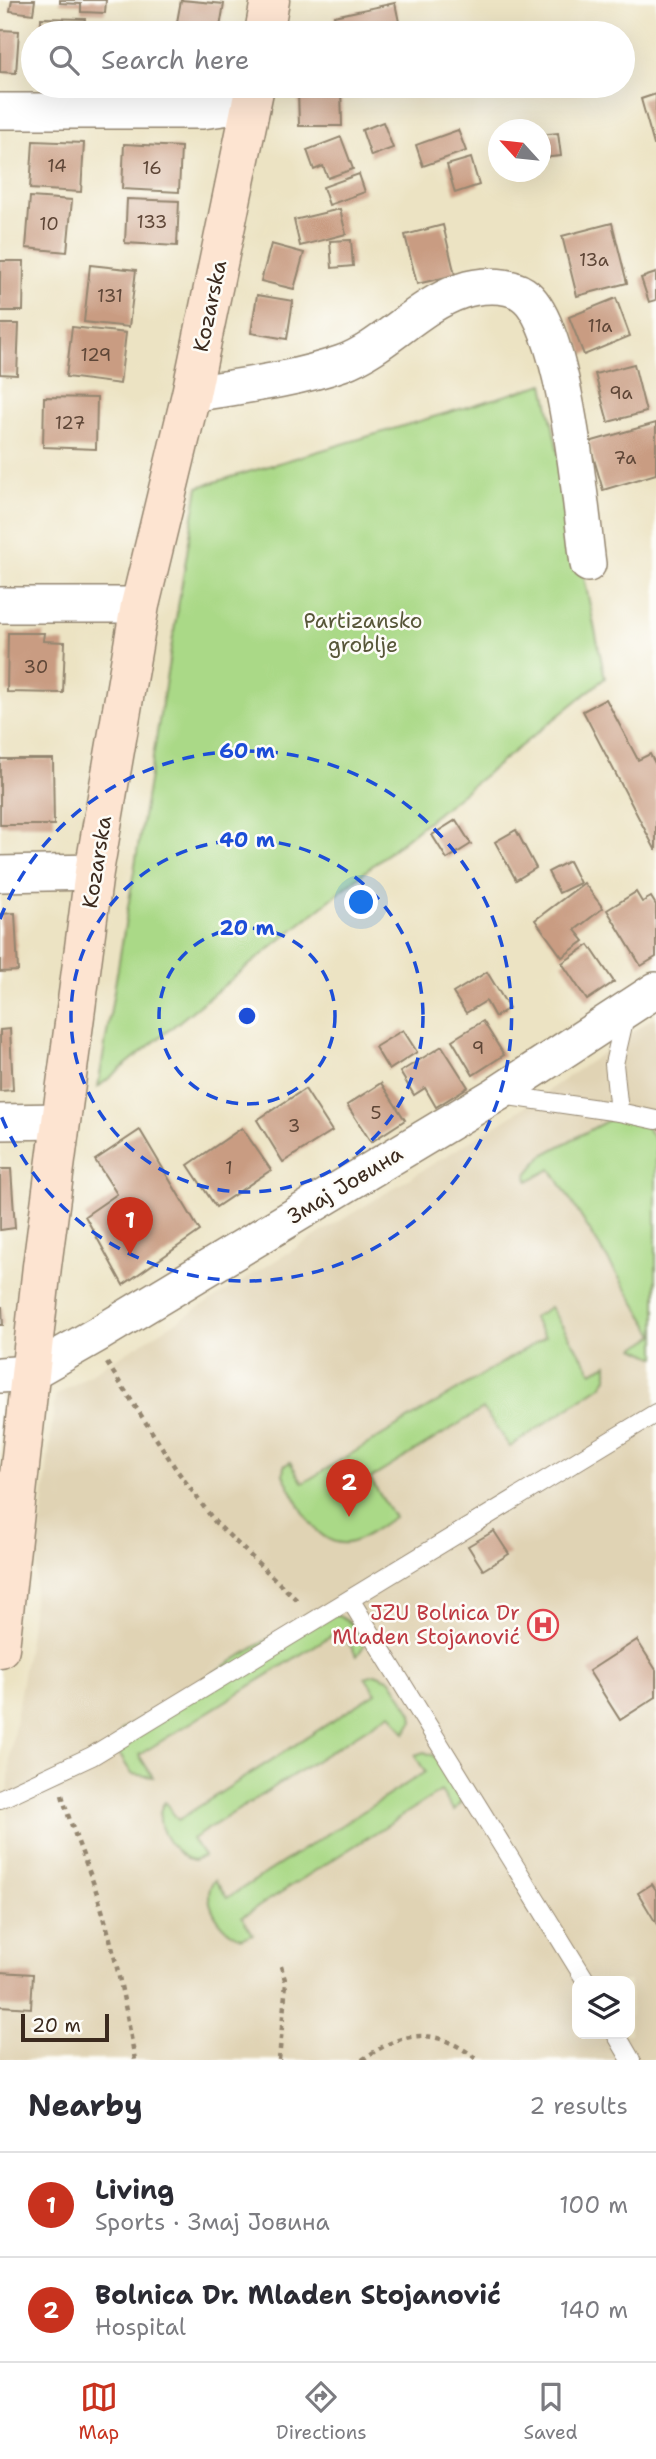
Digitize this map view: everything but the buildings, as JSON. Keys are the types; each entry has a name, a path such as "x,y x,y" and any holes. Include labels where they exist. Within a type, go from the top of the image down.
{"street":[{"path":"266,21 270,0"},
{"path":"0,111 202,111 243,98"},
{"name":"Kozarska","path":"0,1648 15,1374 61,1121 80,999 94,872 140,605 191,394 252,98"},
{"path":"191,394 308,372 344,362 461,291 509,287 524,294 537,310 552,340 575,458 588,564"},
{"path":"0,605 140,605"},
{"path":"0,874 94,872"},
{"name":"Змај Јовина","path":"15,1374 91,1338 496,1094 656,990"},
{"path":"0,1122 61,1121"}],"lane":[{"path":"619,1112 614,1065 626,1010"},
{"path":"496,1094 656,1120"},
{"path":"0,1799 56,1775 351,1601 538,1482 656,1413"},
{"path":"351,1601 583,1976"},
{"path":"619,2039 631,2060"}],"path":[{"path":"91,1338 176,1469 215,1522 319,1620"},
{"path":"56,1775 76,1842 88,1867 116,1966 133,2060"},
{"path":"279,2060 286,1983 280,1963"},
{"path":"362,2060 380,2047 414,2035 434,2036 453,2042 478,2060"}],"shaded area":[{"path":"656,1016 656,2060 0,2060 0,1910 5,1870 10,1755 29,1638 55,1396 511,1116"}],"green space":[{"name":"Partizansko groblje","path":"544,384 605,678 98,1087 198,487"},
{"path":"627,1110 639,1114 656,1142 656,1357 635,1348 655,1335 551,1169 528,1181 527,1174 543,1155"},
{"path":"550,1307 592,1372 607,1364 607,1378 601,1386 510,1447 483,1409 370,1479 394,1517 352,1542 339,1543 318,1532 301,1509 283,1475 284,1466 290,1462 303,1483 545,1337 533,1318"},
{"path":"325,1611 345,1619 359,1633 363,1647 357,1656 340,1630 139,1755 153,1777 132,1774 116,1749 121,1731 308,1614"},
{"path":"375,1674 391,1680 412,1713 413,1721 405,1733 391,1713 192,1839 204,1856 194,1860 171,1845 160,1818 165,1802 178,1820 376,1693 365,1677"},
{"path":"424,1752 440,1758 461,1791 462,1800 454,1811 441,1791 242,1917 253,1934 243,1938 221,1923 209,1896 210,1887 215,1880 227,1898 425,1772 415,1755"}],"place":[{"name":"Living","path":"130,1255"},
{"name":"Bolnica Dr. Mladen Stojanović","path":"349,1517"},
{"name":"JZU Bolnica Dr Mladen Stojanović","path":"543,1625"}]}
